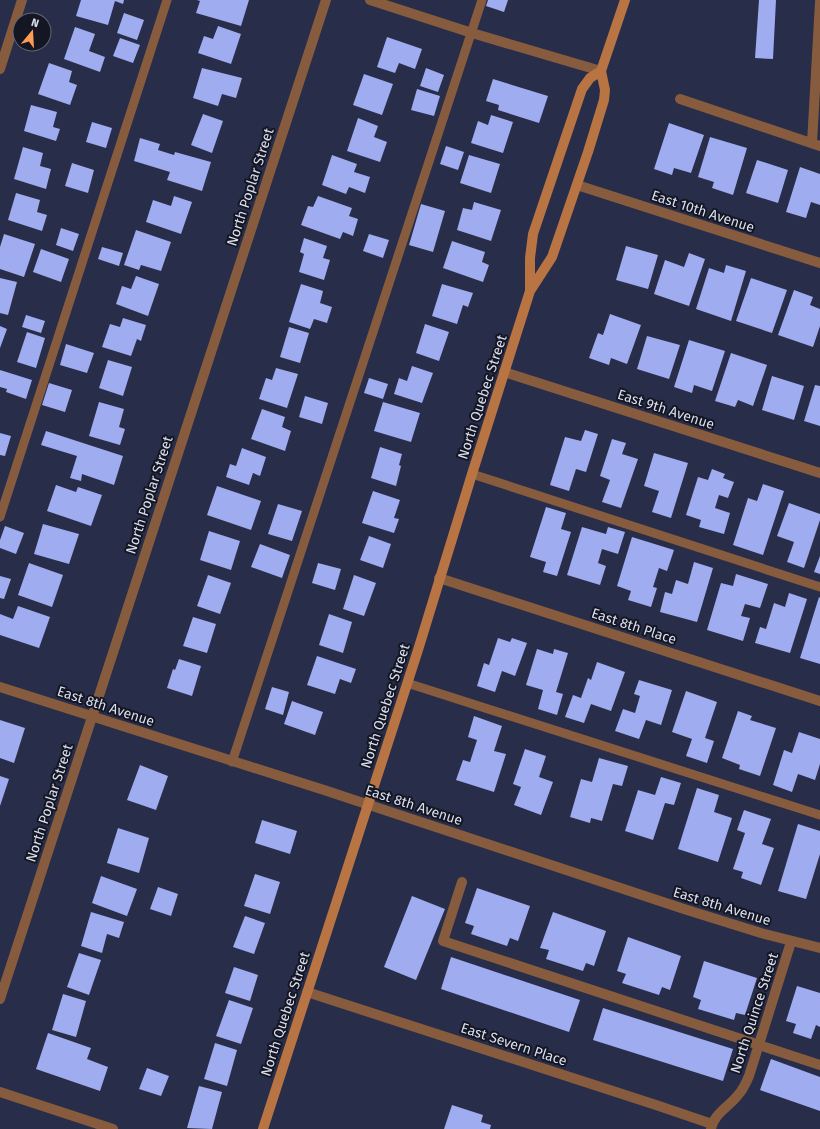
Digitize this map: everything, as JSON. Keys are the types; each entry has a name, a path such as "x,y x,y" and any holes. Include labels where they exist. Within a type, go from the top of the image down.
{"main road":[{"path":"601,71 625,0"},
{"name":"North Quebec Street","path":"263,1129 407,683 530,291 552,257 577,185 604,100 605,90 601,71 590,78 582,89 533,234 530,258 530,291"}],"street":[{"path":"0,69 22,0"},
{"name":"North Poplar Street","path":"0,999 326,0"},
{"path":"370,0 472,33 601,71"},
{"path":"680,99 816,145 820,2"},
{"name":"East 10th Avenue","path":"577,185 820,263"},
{"name":"East 9th Avenue","path":"504,372 820,473"},
{"name":"East 8th Place","path":"439,578 820,701"},
{"name":"East 8th Avenue","path":"0,687 368,804 684,909 791,942 820,948"},
{"path":"462,882 443,941 820,1065"},
{"name":"North Quince Street","path":"712,1127 720,1111 737,1096 744,1087 749,1076 791,942"},
{"name":"East Severn Place","path":"308,992 651,1103 712,1127"},
{"path":"0,1092 113,1129"}],"lane":[{"path":"0,517 167,0"},
{"path":"232,762 482,0"},
{"path":"472,474 820,587"},
{"path":"407,683 820,815"}],"building":[{"path":"81,0 124,0 123,4 115,1 108,25 76,16"},
{"path":"197,0 249,0 241,26 196,13 200,1"},
{"path":"488,0 508,0 504,12 486,6"},
{"path":"759,0 776,0 773,59 755,58"},
{"path":"124,13 144,20 137,40 117,33"},
{"path":"218,26 241,34 231,64 198,53 204,36 213,39"},
{"path":"75,27 95,34 89,51 105,57 100,72 64,59"},
{"path":"387,37 422,49 415,69 399,63 395,73 377,67"},
{"path":"120,38 140,45 133,63 113,56"},
{"path":"49,63 72,71 69,82 77,85 70,105 38,94"},
{"path":"202,68 242,78 236,98 222,94 218,106 193,98"},
{"path":"426,68 444,75 438,92 420,86"},
{"path":"364,74 393,84 382,115 353,105"},
{"path":"493,79 548,96 539,123 498,110 499,105 486,101"},
{"path":"417,89 440,96 434,116 411,110"},
{"path":"31,105 57,112 53,127 60,129 56,141 24,131"},
{"path":"203,114 223,121 212,153 191,145"},
{"path":"491,115 513,122 503,153 471,143 478,121 488,125"},
{"path":"358,118 378,126 374,137 387,142 380,162 347,151"},
{"path":"92,122 112,128 106,148 86,142"},
{"path":"669,123 704,135 691,173 674,168 672,175 654,169"},
{"path":"710,137 747,148 733,195 712,188 714,182 698,177"},
{"path":"140,138 160,144 158,150 174,155 175,152 211,162 202,191 167,180 170,172 134,161"},
{"path":"446,146 464,152 458,170 440,164"},
{"path":"23,147 43,153 40,166 51,169 46,189 14,179"},
{"path":"332,155 357,164 354,172 370,177 365,193 349,187 346,194 322,185"},
{"path":"469,155 500,164 491,193 460,183"},
{"path":"757,160 788,170 778,203 746,193"},
{"path":"72,163 94,170 88,193 65,186"},
{"path":"800,167 820,174 820,205 811,202 806,218 786,212"},
{"path":"16,193 40,200 37,212 47,215 42,231 8,220"},
{"path":"174,196 192,202 181,234 146,222 153,200 171,206"},
{"path":"318,196 352,208 349,216 358,219 353,236 343,232 340,239 301,225 308,206 313,207"},
{"path":"474,202 501,210 491,241 457,230 463,208 472,210"},
{"path":"421,204 445,211 433,252 409,245"},
{"path":"61,228 79,234 73,251 56,245"},
{"path":"136,230 171,242 161,271 141,265 139,270 124,265"},
{"path":"4,234 35,244 24,277 0,269 0,247"},
{"path":"369,234 389,240 383,258 363,251"},
{"path":"304,238 327,246 323,258 330,260 324,280 299,272 304,254 300,252"},
{"path":"452,241 485,252 482,262 489,265 483,282 443,268"},
{"path":"626,246 658,255 648,289 616,280"},
{"path":"102,247 123,253 119,266 98,259"},
{"path":"41,249 69,259 61,282 33,272"},
{"path":"689,253 705,259 689,306 654,294 665,260 684,267"},
{"path":"726,265 746,271 731,321 696,309 709,268 724,273"},
{"path":"136,276 159,284 148,316 116,304 122,286 131,289"},
{"path":"0,278 17,282 8,315 0,313"},
{"path":"751,278 787,290 772,333 736,321"},
{"path":"301,284 323,291 320,303 332,307 327,323 314,319 310,329 289,322"},
{"path":"442,284 473,293 468,307 463,305 457,324 432,316"},
{"path":"794,290 813,297 810,305 820,309 820,326 813,347 778,335"},
{"path":"610,314 641,325 627,364 611,358 609,365 589,358 598,333 603,335"},
{"path":"26,315 45,321 41,333 22,327"},
{"path":"123,318 146,325 141,341 137,339 131,356 102,347 110,324 120,327"},
{"path":"425,324 449,332 439,361 416,353"},
{"path":"0,326 7,329 0,348"},
{"path":"289,327 309,333 300,363 280,357"},
{"path":"27,332 45,338 36,368 17,362"},
{"path":"647,336 680,345 669,379 637,369"},
{"path":"689,340 725,351 712,391 694,385 692,393 674,387"},
{"path":"66,344 94,353 87,373 60,365"},
{"path":"731,353 767,365 753,406 738,400 735,407 715,401"},
{"path":"108,360 132,367 123,396 99,388"},
{"path":"412,366 433,373 422,403 394,394 399,378 407,381"},
{"path":"276,368 298,374 287,408 259,399 266,378 272,380"},
{"path":"0,370 32,380 26,399 6,392 7,389 0,387"},
{"path":"772,376 804,386 794,420 762,410"},
{"path":"369,378 388,384 383,399 364,393"},
{"path":"49,383 72,390 65,412 42,405"},
{"path":"815,385 820,386 820,426 804,421"},
{"path":"305,396 328,403 322,424 299,417"},
{"path":"99,402 124,409 119,427 125,429 120,445 89,436"},
{"path":"383,402 420,413 411,442 374,431"},
{"path":"262,409 285,417 282,427 291,431 285,451 251,439"},
{"path":"585,430 598,434 586,472 576,469 569,491 550,485 565,437 581,441"},
{"path":"46,431 123,456 114,485 82,474 81,481 70,478 77,456 41,445"},
{"path":"0,433 11,436 5,456 0,455"},
{"path":"612,439 626,443 622,454 638,459 621,508 602,502 610,480 600,476"},
{"path":"380,447 402,454 399,465 401,466 396,486 371,478"},
{"path":"242,448 266,457 260,476 253,473 249,485 226,477 230,464 236,466"},
{"path":"654,453 688,463 671,518 652,512 659,491 644,486"},
{"path":"712,469 725,474 723,478 734,482 728,498 719,495 715,508 730,513 724,534 699,527 701,520 686,515 698,477 708,480"},
{"path":"763,484 784,491 763,555 733,545 748,498 757,501"},
{"path":"56,485 76,492 78,487 102,495 91,526 47,511"},
{"path":"217,486 261,501 251,530 207,515"},
{"path":"373,491 400,500 394,518 399,519 394,533 362,523"},
{"path":"789,503 820,514 820,520 804,568 787,562 794,542 777,536"},
{"path":"278,504 302,511 292,541 268,534"},
{"path":"546,507 566,513 561,529 571,532 557,576 543,572 546,562 530,557"},
{"path":"43,524 79,534 69,564 34,554"},
{"path":"5,526 24,533 16,554 0,548 0,540"},
{"path":"582,527 606,534 608,527 625,532 618,554 602,549 598,563 606,566 600,585 567,575"},
{"path":"209,531 240,541 231,570 200,560"},
{"path":"369,536 391,544 383,568 360,560"},
{"path":"632,537 674,550 667,571 659,568 653,587 657,588 651,607 628,600 631,591 617,586"},
{"path":"260,544 290,555 282,578 251,567"},
{"path":"820,556 820,574 814,572"},
{"path":"694,562 713,568 697,622 660,612 665,592 672,594 676,580 688,584"},
{"path":"29,563 63,575 52,607 18,595"},
{"path":"318,563 341,569 335,590 312,583"},
{"path":"736,574 768,584 760,608 745,604 741,616 750,618 743,641 707,630 721,583 733,586"},
{"path":"208,575 231,583 220,614 197,606"},
{"path":"354,575 376,583 364,616 343,609"},
{"path":"0,576 11,579 4,599 0,598"},
{"path":"789,593 807,599 790,653 755,643 760,627 766,629 774,603 785,607"},
{"path":"819,597 820,598 820,664 800,658"},
{"path":"18,606 50,617 39,648 0,635 0,614 13,619"},
{"path":"329,614 352,622 343,653 319,645"},
{"path":"193,617 216,624 207,653 183,646"},
{"path":"498,638 510,642 512,638 527,643 515,676 502,671 495,692 477,686 484,663 489,665"},
{"path":"537,649 553,654 554,649 568,653 556,692 563,694 557,715 538,709 543,690 526,685"},
{"path":"317,656 356,669 351,683 340,679 335,694 307,685"},
{"path":"179,659 201,666 192,696 167,688 173,669 175,670"},
{"path":"597,662 625,672 611,711 591,704 584,723 565,717 573,695 581,698 588,678 591,680"},
{"path":"639,680 672,690 661,725 646,720 639,739 615,731 623,709 635,713 640,696 634,694"},
{"path":"272,687 289,692 283,715 265,709"},
{"path":"686,691 717,702 705,738 714,741 707,763 686,756 692,739 672,732"},
{"path":"292,701 323,712 315,735 284,724"},
{"path":"738,711 752,716 750,720 776,728 760,776 739,769 740,765 722,758"},
{"path":"474,716 502,726 494,751 506,754 494,792 456,780 463,760 470,762 477,740 468,737"},
{"path":"0,720 25,728 14,763 0,758"},
{"path":"799,732 820,739 820,764 815,780 798,774 792,792 773,785 784,750 792,753"},
{"path":"525,749 546,756 539,777 553,782 541,815 514,805 521,787 513,784"},
{"path":"599,758 628,766 622,786 613,784 602,821 591,818 590,823 570,817 581,779 592,782"},
{"path":"140,765 168,776 156,810 127,800"},
{"path":"0,776 9,779 0,806"},
{"path":"661,777 681,783 674,805 665,803 653,840 625,831 638,790 655,795"},
{"path":"697,788 719,795 714,812 732,818 718,862 678,849"},
{"path":"744,810 771,819 762,844 774,848 761,885 741,878 743,872 733,869 745,833 737,830"},
{"path":"262,820 297,831 290,854 255,843"},
{"path":"798,824 820,831 820,854 806,899 778,891"},
{"path":"118,828 149,838 139,873 107,863"},
{"path":"255,874 280,882 270,914 244,906"},
{"path":"101,876 137,889 127,916 92,903"},
{"path":"158,887 178,894 171,916 150,909"},
{"path":"477,888 530,906 518,941 510,938 507,946 471,934 474,926 465,923"},
{"path":"412,896 445,909 416,980 384,967"},
{"path":"91,912 124,922 119,938 107,934 102,953 81,946"},
{"path":"553,912 606,931 594,966 586,963 583,971 546,959 549,950 540,948"},
{"path":"245,916 265,923 254,954 233,947"},
{"path":"628,937 681,956 670,990 662,987 659,995 622,983 626,974 617,971"},
{"path":"79,953 101,960 89,995 67,987"},
{"path":"451,957 580,1000 569,1032 441,989"},
{"path":"704,961 757,978 745,1015 736,1013 734,1020 698,1009 701,1000 693,997"},
{"path":"234,967 258,975 250,1001 225,993"},
{"path":"797,986 820,993 820,1027 816,1025 811,1039 793,1033 796,1024 786,1021"},
{"path":"63,994 86,1001 76,1037 52,1030"},
{"path":"229,1000 253,1008 241,1044 216,1036"},
{"path":"603,1008 733,1049 723,1081 593,1040"},
{"path":"48,1033 91,1048 87,1059 108,1067 100,1091 36,1069"},
{"path":"215,1043 237,1050 227,1086 204,1079"},
{"path":"771,1059 820,1077 820,1111 760,1090"},
{"path":"147,1068 169,1076 161,1096 139,1089"},
{"path":"199,1086 222,1092 212,1129 187,1128"},
{"path":"452,1105 483,1115 481,1122 491,1125 490,1129 444,1129"}]}
